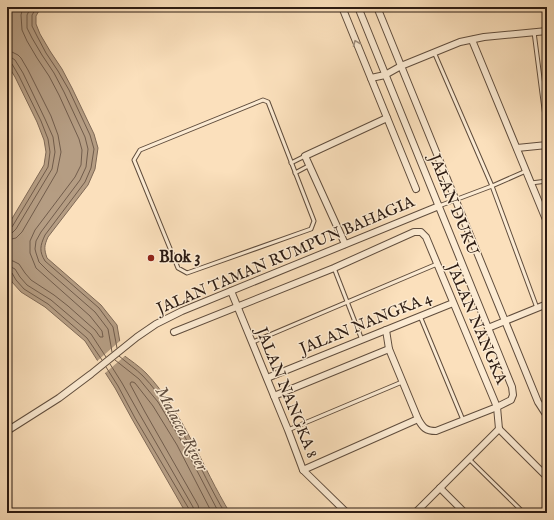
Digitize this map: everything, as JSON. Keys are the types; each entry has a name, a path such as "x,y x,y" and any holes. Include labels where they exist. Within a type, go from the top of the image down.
{"street":[{"path":"342,7 416,189"},
{"name":"JALAN DUKU","path":"358,7 512,387 513,395 511,400 497,407"},
{"path":"377,7 538,402 547,416"},
{"path":"370,78 385,75 401,66 460,42 484,37 547,31"},
{"path":"472,40 547,221"},
{"path":"345,244 305,156 387,118"},
{"path":"517,148 547,145"},
{"name":"JALAN TAMAN RUMPUN BAHAGIA","path":"7,431 59,398 135,338 156,324 182,311 439,206"},
{"name":"JALAN NANGKA","path":"334,268 414,232 421,232 426,237 497,407 499,429"},
{"path":"174,332 334,268"},
{"name":"JALAN NANGKA 8","path":"231,291 288,430 302,470 347,513"},
{"name":"JALAN NANGKA 4","path":"267,378 453,302"},
{"path":"488,328 547,304"},
{"path":"386,330 389,349 418,419 429,431 436,431 497,407"},
{"path":"274,396 389,349"},
{"path":"302,470 418,419"},
{"path":"415,513 499,429 547,477"},
{"path":"440,488 465,513"}],"lane":[{"path":"534,32 547,132"},
{"path":"434,52 492,186 537,308"},
{"path":"263,100 268,102 291,163 314,221 311,229 187,273 178,268 134,160 140,150 263,100"},
{"path":"291,163 305,156"},
{"path":"295,173 310,165"},
{"path":"439,206 492,186 526,171"},
{"path":"531,183 547,181"},
{"path":"252,342 437,264"},
{"path":"334,268 362,340"},
{"path":"420,316 464,421"},
{"path":"288,430 403,382"},
{"path":"469,459 524,513"}],"water":[{"name":"Malacca River","path":"7,7 43,7 36,16 36,24 40,34 72,88 94,134 98,148 95,169 88,185 48,237 45,248 47,258 101,305 117,325 122,354 146,373 171,405 230,513 186,513 115,388 85,341 45,307 21,292 12,282 7,272 7,227 44,165 46,152 44,140 37,122 7,64"}],"pier":[{"path":"121,340 126,355 104,374 96,362"}],"place":[{"name":"Blok 3","path":"151,258"}]}
